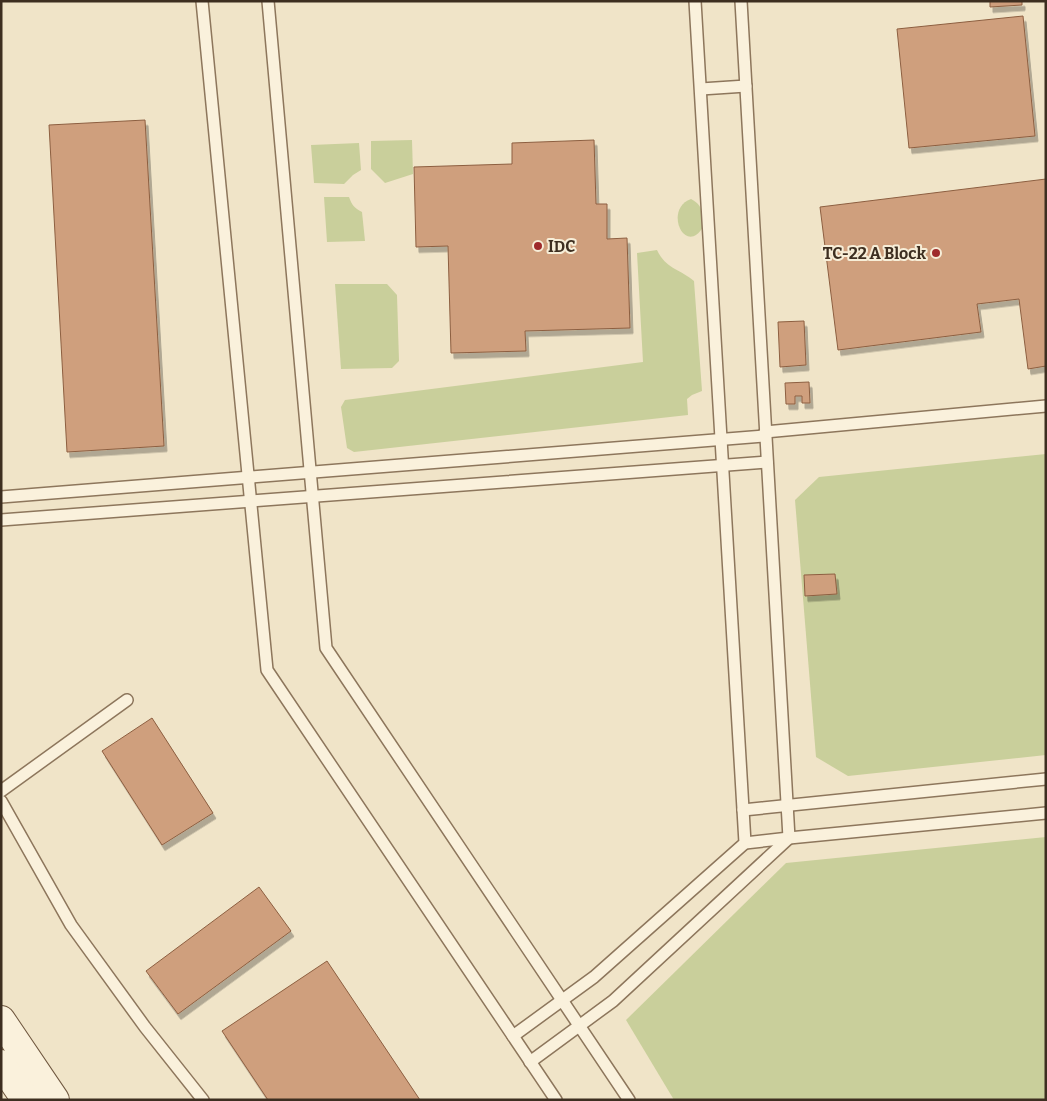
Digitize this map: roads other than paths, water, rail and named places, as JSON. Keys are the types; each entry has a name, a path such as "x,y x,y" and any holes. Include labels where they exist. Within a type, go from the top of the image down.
{"main road":[{"path":"1,1020 55,1100"},
{"path":"1,1064 26,1100"}],"lane":[{"path":"202,1 267,670 556,1100"},
{"path":"268,1 326,648 629,1100"},
{"path":"696,1 745,843"},
{"path":"740,1 789,838"},
{"path":"701,89 746,86"},
{"path":"1,497 721,439 1046,406"},
{"path":"1,520 767,462"},
{"path":"1,791 127,700"},
{"path":"743,810 1046,780"},
{"path":"1,801 71,925 145,1027 203,1100"},
{"path":"513,1036 594,977 745,843 1046,813"},
{"path":"530,1062 613,1001 789,838"}],"place":[{"name":"IDC","path":"538,246"},
{"name":"TC-22 A Block","path":"936,253"}]}
